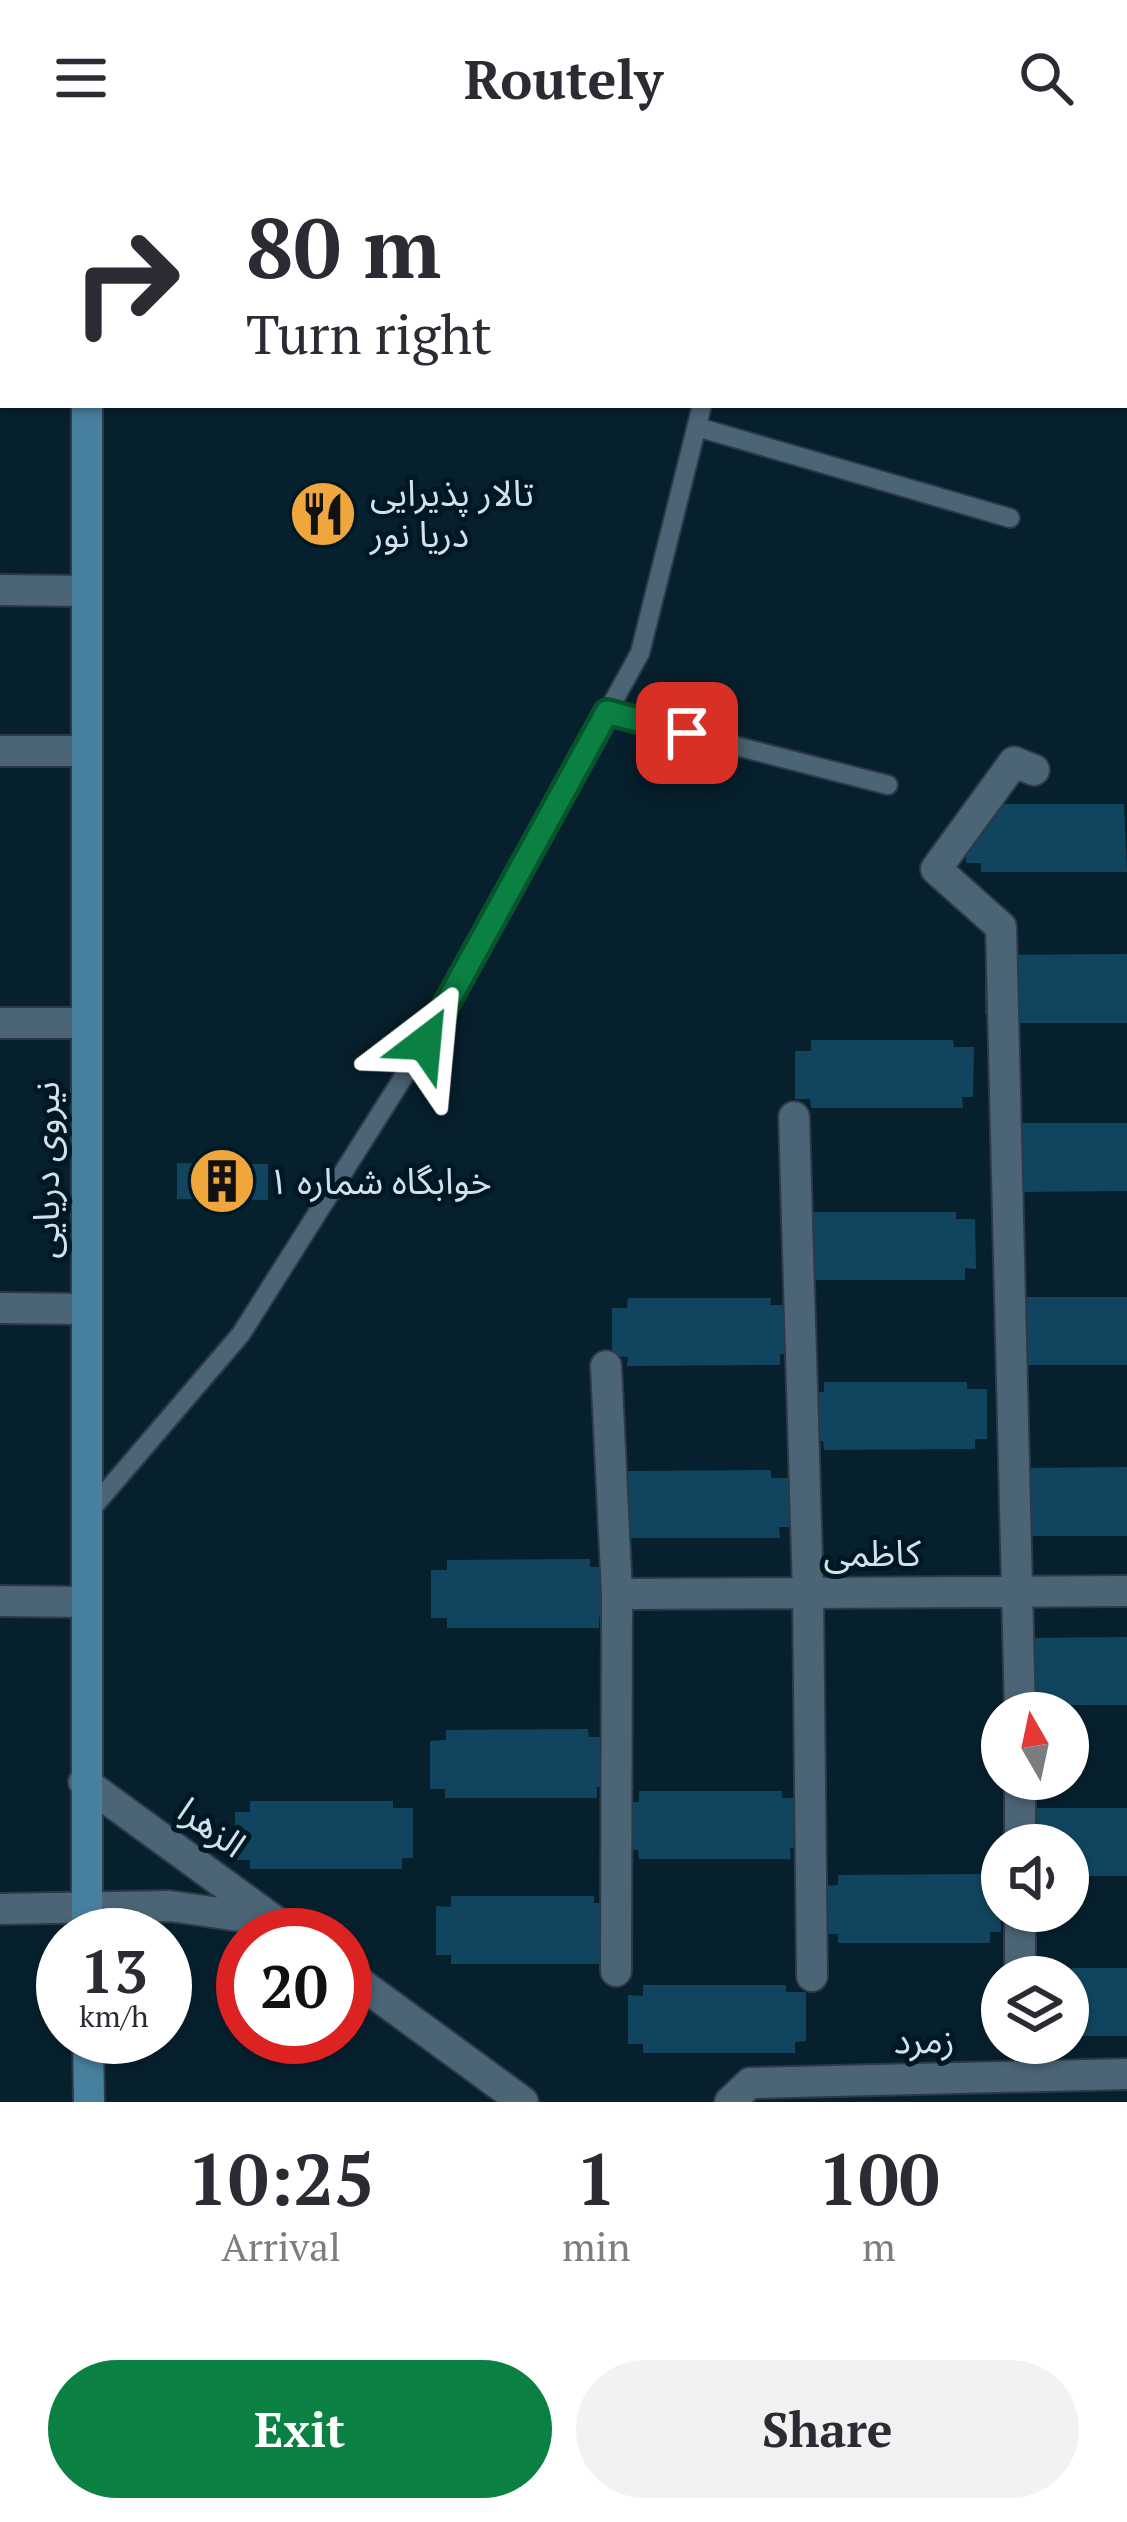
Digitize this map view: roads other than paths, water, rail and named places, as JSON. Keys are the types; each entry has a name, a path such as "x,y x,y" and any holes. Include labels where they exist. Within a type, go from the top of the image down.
{"main road":[{"name":"نیروی دریایی","path":"87,408 87,1908"},
{"path":"88,2064 89,2102"}],"street":[{"path":"0,590 85,591"},
{"path":"0,751 85,751"},
{"path":"1020,1692 1001,927 936,869 1015,762 1034,770"},
{"path":"0,1023 85,1023"},
{"path":"794,1117 808,1592 812,1976"},
{"path":"0,1308 85,1309"},
{"path":"606,1366 617,1594 616,1971"},
{"name":"کاظمی","path":"617,1594 1127,1591"},
{"path":"0,1601 85,1601"},
{"name":"الزهرا","path":"84,1782 257,1908"},
{"path":"0,1909 36,1914"},
{"path":"372,1992 523,2102"},
{"name":"زمرد","path":"730,2102 750,2083 1127,2074"}],"lane":[{"path":"85,1516 241,1334 425,1043 640,653 701,408"},
{"path":"697,427 1010,518"},
{"path":"607,712 888,785"}],"place":[{"name":"تالار پذیرایی دریا نور","path":"323,514"},
{"name":"خوابگاه شماره ۱","path":"222,1181"}]}
